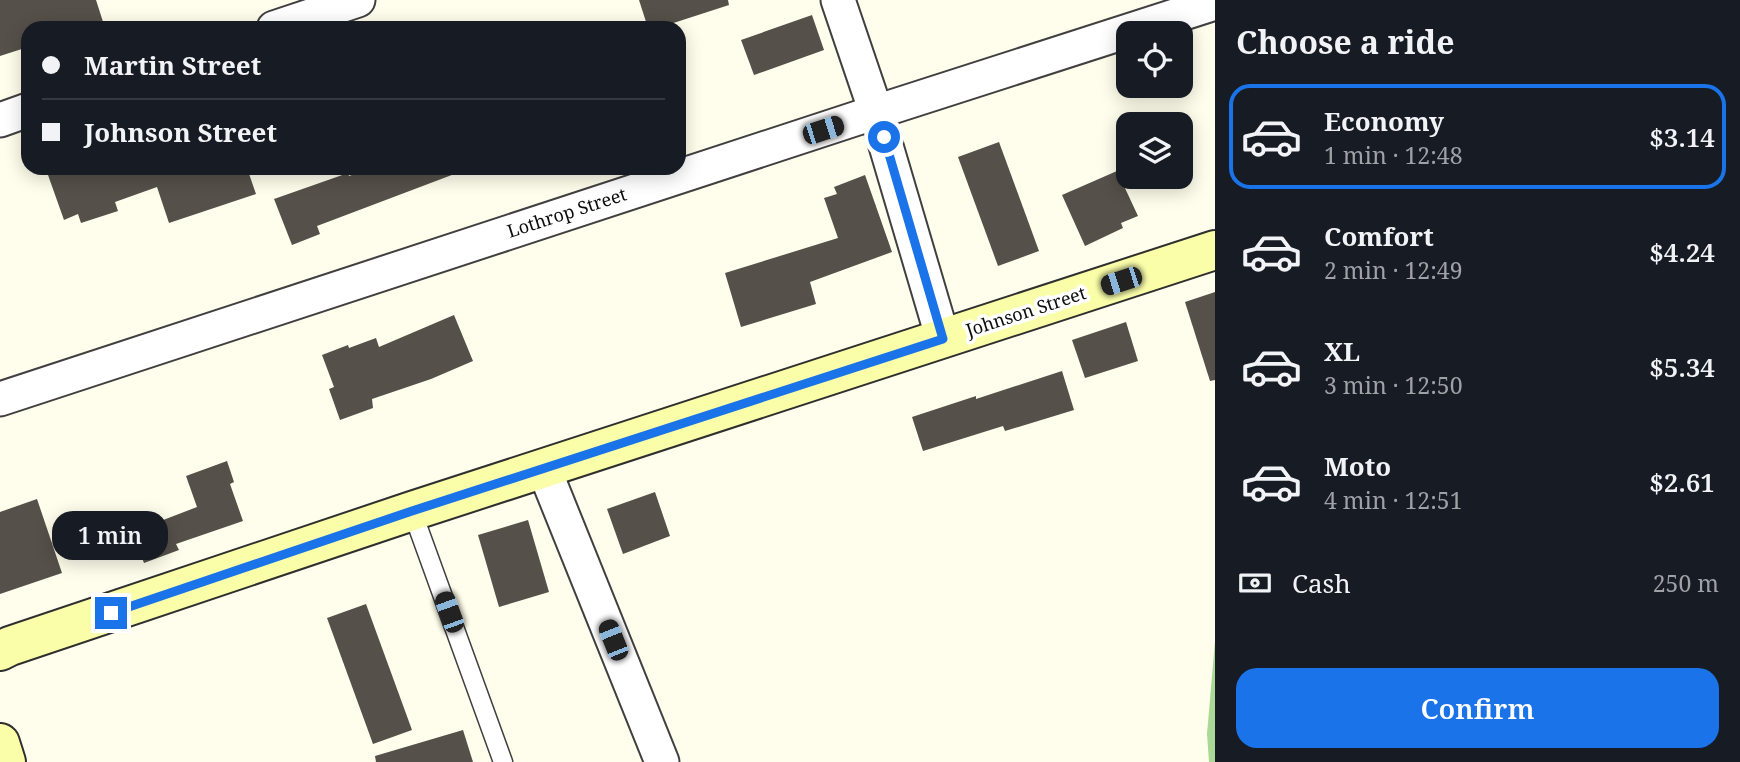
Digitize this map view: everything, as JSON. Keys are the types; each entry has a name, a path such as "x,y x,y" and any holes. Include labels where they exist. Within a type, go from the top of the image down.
{"street":[{"path":"295,21 358,0"},
{"path":"838,0 876,112 943,339"},
{"name":"Lothrop Street","path":"686,174 1215,3"},
{"path":"0,120 21,112"},
{"name":"Lothrop Street","path":"0,398 683,175"},
{"name":"Johnson Street","path":"0,651 412,511 1215,250"},
{"path":"544,469 662,762"},
{"path":"0,743 6,762"}],"lane":[{"path":"412,511 503,762"}],"green space":[{"path":"1215,641 1215,762 1209,762 1207,734"}],"building":[{"path":"0,0 96,0 103,21 21,21 21,49 0,56"},
{"path":"639,0 728,0 729,5 680,21 646,21"},
{"path":"812,15 824,50 754,75 741,40"},
{"path":"999,142 1039,251 998,266 958,157"},
{"path":"1116,171 1116,189 1125,189 1138,216 1121,223 1123,228 1085,246 1062,195"},
{"path":"48,175 249,175 256,194 169,223 157,187 115,202 118,211 81,223 78,214 64,220"},
{"path":"342,175 452,175 317,226 320,234 292,245 274,199"},
{"path":"865,175 892,252 810,282 816,304 741,327 725,273 838,238 824,198 837,194 834,187"},
{"path":"1215,292 1215,380 1210,381 1185,302"},
{"path":"454,315 473,361 372,399 373,408 340,420 329,389 334,387 322,355 376,338 379,347"},
{"path":"1126,322 1138,361 1085,378 1072,340"},
{"path":"1062,371 1074,410 1005,431 1003,426 923,451 912,417"},
{"path":"227,461 234,482 230,484 243,521 176,544 179,550 144,563 132,532 197,507 186,476"},
{"path":"655,492 670,536 623,554 607,509"},
{"path":"37,499 62,573 0,594 0,512"},
{"path":"528,520 549,592 499,607 478,535"},
{"path":"366,604 412,730 373,744 327,618"},
{"path":"463,730 473,762 376,762 375,756"}],"route":[{"path":"111,613 412,511 943,339 884,137"}]}
